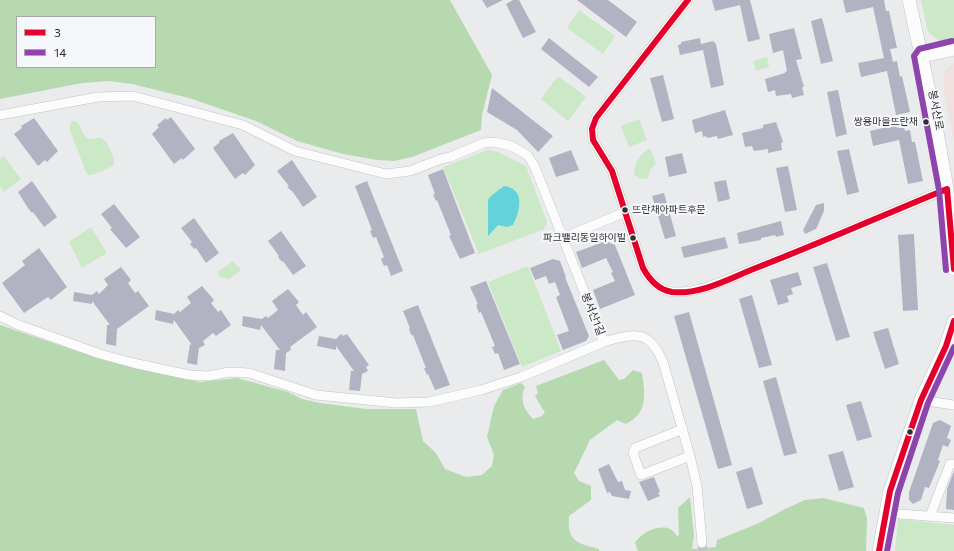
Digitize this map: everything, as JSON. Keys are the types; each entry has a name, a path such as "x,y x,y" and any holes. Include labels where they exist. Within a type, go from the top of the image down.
{"street":[{"path":"688,0 596,118 592,129 593,140 612,171 643,268 649,279 659,287 674,292 694,291 778,260 947,189"},
{"name":"봉서산로","path":"909,0 923,56 951,187 954,220"},
{"name":"봉서산로","path":"913,0 947,189 954,269"},
{"path":"923,56 954,49"},
{"name":"봉서산1길","path":"0,115 98,97 133,96 242,125 294,151 386,174 410,171 441,159 450,158 484,143 494,142 511,146 527,155 534,164 604,342 625,336 644,336 657,348 663,362 690,456 696,486 702,543"},
{"path":"563,238 625,212"},
{"path":"0,316 16,324 100,354 133,363 189,375 208,376 229,372 248,373 316,395 397,403 429,402 481,390 521,376 604,342"},
{"path":"887,551 890,491 946,346 954,321"},
{"path":"925,401 954,337"},
{"path":"925,401 954,405"},
{"path":"683,429 635,448 633,453 641,475 690,456"},
{"path":"930,516 950,464 954,464"},
{"path":"888,513 954,518"},
{"path":"879,551 888,513"}],"shaded area":[{"path":"954,63 954,140 944,92 944,73 948,67"}],"green space":[{"path":"0,0 450,0 492,75 482,115 481,130 412,157 394,161 377,160 343,154 297,141 256,121 189,98 132,84 109,81 82,83 0,99"},
{"path":"921,0 954,0 954,39 941,42 928,32"},
{"path":"579,10 615,36 603,54 567,28"},
{"path":"767,57 769,67 756,71 753,61"},
{"path":"558,76 586,97 568,121 541,99"},
{"path":"639,119 647,140 629,147 621,126"},
{"path":"74,121 80,125 83,134 89,139 101,138 104,140 113,157 113,166 92,175 88,175 69,128 71,122"},
{"path":"650,148 656,163 650,170 648,178 640,179 634,174 635,166 643,153"},
{"path":"488,150 495,151 526,166 547,222 544,229 479,254 443,167"},
{"path":"4,156 21,179 4,192 0,187 0,159"},
{"path":"91,227 107,253 82,268 69,242"},
{"path":"233,261 241,270 229,279 219,277 217,272"},
{"path":"528,266 561,351 522,367 488,282"},
{"path":"0,325 100,359 200,382 237,378 288,392 302,399 320,403 366,409 416,409 423,441 436,453 445,469 466,477 482,475 492,466 494,455 487,437 494,406 503,390 521,383 525,387 522,396 523,404 527,412 533,419 540,417 545,413 535,396 538,393 536,386 604,360 619,380 624,379 633,370 642,373 644,396 642,409 633,420 626,424 617,420 590,440 574,473 579,481 591,486 591,500 569,516 570,531 575,540 579,543 599,549 599,551 0,551"},
{"path":"690,497 694,535 692,549 716,547 717,540 759,523 805,500 823,498 864,508 867,518 866,551 638,551 635,543 637,539 650,530 666,528 673,531 677,536 679,535 678,508"},
{"path":"898,519 954,525 954,551 895,551"}],"water":[{"path":"504,186 516,191 519,201 518,213 513,225 507,227 498,225 488,236 488,200"}],"building":[{"path":"482,0 503,0 487,8"},
{"path":"513,0 519,0 536,32 523,38 506,4"},
{"path":"577,0 608,0 637,22 626,37"},
{"path":"712,0 750,0 760,39 748,42 740,5 715,11"},
{"path":"843,0 884,0 886,11 889,11 897,48 890,49 893,62 897,61 910,112 896,115 887,71 861,77 858,63 884,58 873,7 846,13"},
{"path":"822,18 833,61 821,64 811,21"},
{"path":"794,28 802,59 796,60 804,87 802,87 804,95 792,98 791,94 776,96 775,90 768,92 765,79 787,71 783,50 773,53 769,34"},
{"path":"549,38 598,77 589,87 541,49"},
{"path":"700,38 701,44 713,41 716,44 724,85 711,88 703,50 680,55 678,45 681,44 681,42"},
{"path":"663,75 674,119 662,122 650,78"},
{"path":"492,88 553,136 538,152 517,130 487,112"},
{"path":"838,90 847,134 836,137 827,92"},
{"path":"725,110 733,135 718,139 717,136 707,138 706,136 703,137 702,131 695,133 692,120"},
{"path":"171,117 195,149 183,160 182,158 174,164 152,134 159,127 157,125 166,118 167,120"},
{"path":"34,118 58,151 47,162 45,160 38,166 14,134 22,128 21,126"},
{"path":"776,122 783,142 781,143 782,150 768,153 768,149 754,151 752,146 745,147 742,133 763,128 763,125"},
{"path":"896,125 897,128 904,127 905,131 910,130 912,142 915,142 923,181 908,184 899,140 873,146 870,131"},
{"path":"233,133 255,165 245,175 243,173 235,179 213,148 220,142 219,141"},
{"path":"849,149 859,192 847,195 837,151"},
{"path":"571,150 579,170 556,177 549,158"},
{"path":"682,153 687,173 669,177 665,157"},
{"path":"292,160 317,197 303,207 293,192 287,187 289,186 277,171"},
{"path":"788,166 797,210 785,212 776,168"},
{"path":"443,169 475,253 460,259 449,236 451,235 437,200 436,201 433,195 435,194 428,175"},
{"path":"726,180 730,199 718,202 714,182"},
{"path":"32,181 57,217 44,227 33,212 32,213 28,208 18,192"},
{"path":"367,181 403,271 391,276 387,265 384,266 381,259 384,257 376,237 373,238 370,231 372,230 355,186"},
{"path":"664,193 676,236 665,239 652,196"},
{"path":"824,203 824,211 816,229 805,234 803,230 816,205"},
{"path":"114,204 140,237 126,248 110,229 112,228 101,214"},
{"path":"194,218 219,253 206,263 196,248 194,249 190,244 192,242 181,228"},
{"path":"781,221 784,235 776,237 775,235 761,238 761,240 739,244 737,233"},
{"path":"281,231 306,266 293,275 283,261 282,262 278,257 279,256 268,241"},
{"path":"914,234 918,310 903,311 898,235"},
{"path":"725,237 728,248 684,258 681,247"},
{"path":"606,241 615,245 635,295 600,309 593,290 615,281 611,273 613,272 606,258 582,268 576,252"},
{"path":"39,248 67,287 51,300 48,297 24,313 2,283 25,265 22,261"},
{"path":"553,259 560,261 589,336 586,341 563,350 557,335 569,331 556,297 560,295 555,282 549,284 546,276 535,280 530,268"},
{"path":"827,263 850,337 836,341 813,267"},
{"path":"121,267 131,280 128,283 135,293 138,291 149,306 117,329 116,346 106,344 107,325 110,325 92,301 92,304 73,301 74,292 92,295 97,291 99,294 108,285 104,279"},
{"path":"798,272 802,285 791,288 793,294 787,296 789,302 778,305 770,280"},
{"path":"486,281 520,364 504,370 498,353 495,354 492,347 495,346 481,312 479,313 476,305 478,304 470,287"},
{"path":"202,286 214,300 211,303 218,312 221,310 231,325 216,336 213,333 203,341 205,345 199,348 197,365 187,363 190,344 192,345 174,320 173,324 155,320 156,310 174,314 178,310 180,312 191,303 187,297"},
{"path":"288,289 299,302 296,305 303,315 306,312 317,327 290,347 291,350 286,353 285,371 274,369 276,350 280,350 261,325 260,330 242,326 243,316 262,319 266,316 268,318 278,310 272,301"},
{"path":"752,295 772,365 759,368 739,299"},
{"path":"418,305 450,385 435,390 424,368 426,368 413,335 411,335 410,328 403,311"},
{"path":"689,312 732,465 718,469 674,316"},
{"path":"888,328 899,364 885,369 873,332"},
{"path":"341,334 343,336 347,334 369,365 366,367 368,371 362,374 360,391 349,390 351,371 354,371 336,346 336,350 317,346 319,336 336,339"},
{"path":"776,377 797,453 784,456 763,381"},
{"path":"861,401 872,437 857,441 846,405"},
{"path":"940,420 951,426 947,438 951,440 948,447 943,445 938,460 940,461 929,488 925,487 921,500 913,504 909,500 909,492 933,423"},
{"path":"843,451 854,487 839,491 828,455"},
{"path":"609,464 618,482 622,481 625,490 631,491 629,499 612,496 610,492 607,493 598,469"},
{"path":"752,467 763,504 747,509 736,472"},
{"path":"954,471 954,510 946,509 947,489"},
{"path":"654,477 660,492 658,493 660,496 648,501 639,482"}],"tunnel":[{"path":"702,543 703,551"}],"transit line":[{"name":"3","path":"688,0 596,118 592,129 593,140 612,171 643,268 651,280 663,289 672,292 694,291 715,285 947,189 954,269"},
{"name":"14","path":"946,270 939,190 914,56 919,49 952,41"},
{"name":"3","path":"879,551 890,491 921,400 946,346 954,321"},
{"name":"14","path":"887,551 898,493 928,403 954,347"}],"place":[{"name":"쌍용마을뜨란채","path":"926,122"},
{"name":"뜨란채아파트후문","path":"625,210"},
{"name":"파크밸리동일하이빌","path":"633,238"}]}
